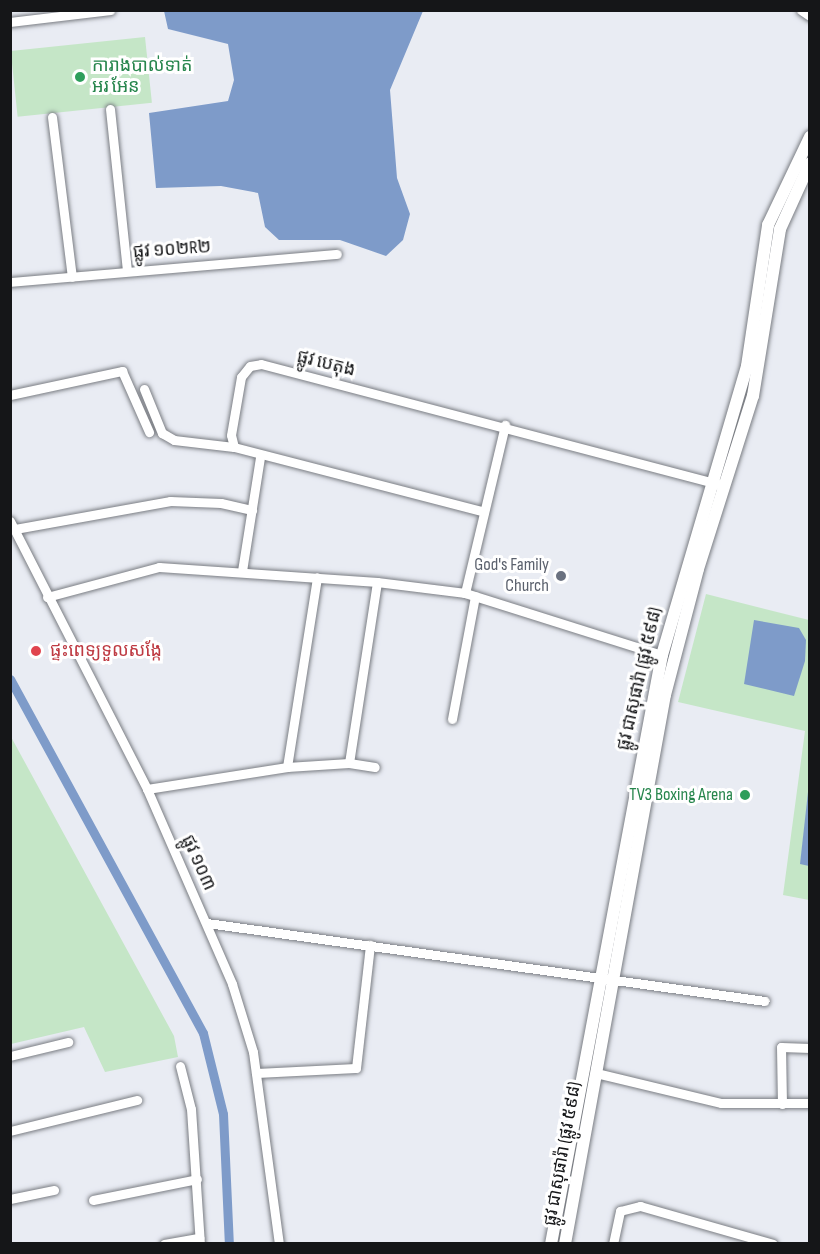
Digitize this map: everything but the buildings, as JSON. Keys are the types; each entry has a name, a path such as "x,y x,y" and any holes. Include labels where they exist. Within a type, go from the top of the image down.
{"main road":[{"name":"ផ្លូវ ជាសុផារ៉ា (ផ្លូវ ៥៩៨)","path":"565,1244 651,772 683,626 747,366 768,225 810,137"},
{"name":"ផ្លូវ ជាសុផារ៉ា (ផ្លូវ ៥៩៨)","path":"551,1244 638,770 662,655 718,483 759,368 780,229 810,163"},
{"path":"638,770 651,772"},
{"path":"573,1122 587,1125"}],"street":[{"path":"10,21 42,14 110,10"},
{"path":"801,10 810,16"},
{"path":"110,109 127,270"},
{"path":"52,117 72,277"},
{"name":"ផ្លូវ ១០២R២","path":"10,282 127,270 337,254"},
{"name":"ផ្លូវ បេតុង","path":"234,447 231,435 241,377 250,366 261,364 505,425 718,483"},
{"path":"10,395 122,371 149,432"},
{"path":"144,389 162,434 174,440 234,447 260,457 482,511"},
{"path":"452,719 482,511 505,425"},
{"path":"242,571 260,457"},
{"path":"13,525 170,501 221,503 252,510"},
{"name":"ផ្លូវ ១០៣","path":"13,525 47,597 147,789 207,922 243,1013 256,1073 279,1244"},
{"path":"47,597 159,567 377,582 470,594 662,655"},
{"path":"287,767 316,577"},
{"path":"349,764 377,582"},
{"path":"147,789 287,767 349,764 375,767"},
{"path":"207,922 765,1001"},
{"path":"256,1073 356,1068 370,945"},
{"path":"10,1056 68,1042"},
{"path":"782,1104 781,1047 810,1048"},
{"path":"164,1244 200,1241 191,1109 180,1066"},
{"path":"596,1073 721,1103 810,1103"},
{"path":"10,1131 137,1100"},
{"path":"93,1200 197,1179"},
{"path":"10,1199 54,1190"},
{"path":"613,1244 620,1211 640,1206 773,1244"}],"green space":[{"name":"ការាងបាល់ទាត់ អរ អែន","path":"145,37 152,103 18,117 11,51"},
{"path":"706,594 809,620 809,900 783,895 805,731 678,702"},
{"path":"10,735 174,1036 178,1057 105,1072 84,1027 11,1044"}],"water":[{"path":"164,11 423,11 390,90 397,178 410,214 403,240 386,256 340,240 279,240 265,227 258,193 221,186 156,188 149,113 228,101 234,80 228,44 168,29"},
{"path":"754,620 799,628 806,640 805,661 794,696 744,684"},
{"path":"809,783 810,866 800,864"}],"waterway":[{"path":"10,679 203,1033 223,1114 229,1244"}],"place":[{"name":"ការាងបាល់ទាត់ អរ អែន","path":"80,77"},
{"name":"God's Family Church","path":"561,576"},
{"name":"ផ្ទះពេទ្យទួលសង្កែ","path":"36,651"},
{"name":"TV3 Boxing Arena","path":"745,795"}]}
